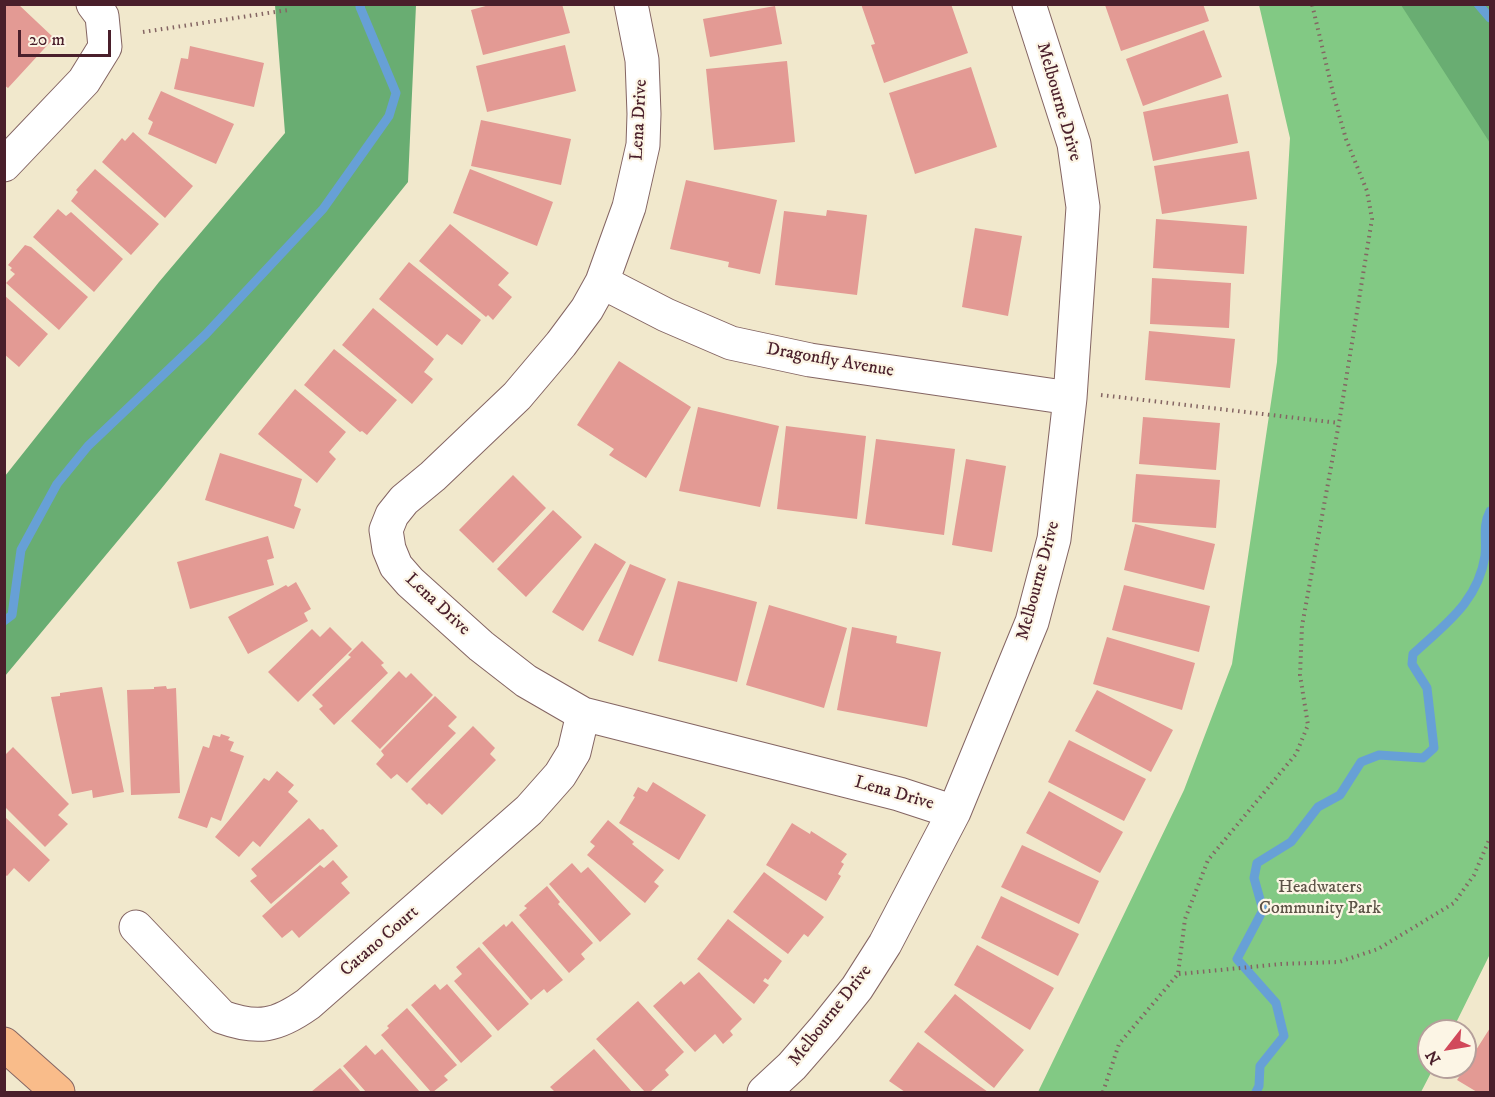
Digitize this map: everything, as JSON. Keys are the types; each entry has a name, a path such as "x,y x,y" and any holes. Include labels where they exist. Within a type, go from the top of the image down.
{"main road":[{"path":"4,1044 58,1092"}],"street":[{"path":"4,165 84,81 105,47 102,16 93,4"},
{"name":"Lena Drive","path":"632,4 642,60 643,145 629,207 602,282 587,309 561,344 517,396 433,476 404,500 392,515 386,530 389,549 396,566 410,582 481,646 526,681 584,714 899,794 954,812"},
{"name":"Melbourne Drive","path":"764,1092 792,1066 857,988 885,944 954,812 1032,622 1054,539 1081,396 1083,207 1074,144 1029,4"},
{"name":"Dragonfly Avenue","path":"602,282 666,315 731,342 810,360 1016,392 1081,396"},
{"name":"Catano Court","path":"136,927 222,1017 240,1023 258,1025 274,1023 292,1016 529,810 560,775 574,752 584,714"}],"path":[{"path":"1102,1092 1119,1044 1178,974 1185,919 1208,860 1296,754 1308,725 1300,675 1302,626 1339,423 1372,219 1366,191 1346,139 1334,97 1312,4"},
{"path":"143,32 288,10"},
{"path":"1081,396 1339,423"},
{"path":"1178,974 1281,964 1339,962 1378,949 1454,903 1474,875 1491,838"}],"green space":[{"path":"275,5 416,5 408,182 161,489 5,676 5,476 159,282 285,133"},
{"name":"Headwaters Community Park","path":"1259,5 1490,5 1490,954 1458,1019 1417,1019 1417,1079 1428,1079 1421,1092 1038,1092 1184,790 1232,664 1277,362 1290,138"},
{"path":"1401,5 1490,5 1490,143"}],"building":[{"path":"4,4 18,4 54,38 8,88 4,85"},
{"path":"493,4 562,4 570,33 483,55 471,10"},
{"path":"861,4 951,4 968,53 884,83 871,45 875,44"},
{"path":"1203,4 1209,21 1121,51 1105,5"},
{"path":"775,6 782,44 710,57 703,19"},
{"path":"1204,30 1222,77 1143,106 1126,59"},
{"path":"565,45 576,91 487,112 476,66"},
{"path":"190,46 264,63 254,107 174,89 181,58 188,59"},
{"path":"787,61 795,142 714,150 706,69"},
{"path":"971,67 997,147 915,174 889,93"},
{"path":"161,91 234,124 216,164 148,134 153,122 148,119"},
{"path":"1228,94 1238,143 1153,161 1143,112"},
{"path":"481,120 571,139 561,185 471,166"},
{"path":"133,132 193,186 165,218 102,162 122,138 125,141"},
{"path":"1249,151 1257,199 1162,214 1154,166"},
{"path":"95,169 159,224 131,255 71,201 78,192 76,190"},
{"path":"470,169 553,202 537,246 453,213"},
{"path":"686,180 777,200 760,274 728,267 729,262 670,249"},
{"path":"58,209 66,216 71,212 123,259 94,292 33,237"},
{"path":"827,210 867,215 857,295 775,285 784,211 826,216"},
{"path":"1156,219 1247,226 1244,274 1153,268"},
{"path":"450,224 509,273 498,285 512,297 493,320 488,315 486,317 419,261"},
{"path":"975,228 1022,236 1008,316 962,307"},
{"path":"25,245 31,247 88,297 59,330 6,283 15,274 8,265"},
{"path":"409,262 481,320 462,345 447,334 437,346 379,299"},
{"path":"1152,278 1231,283 1229,328 1150,324"},
{"path":"4,295 48,334 19,367 4,354"},
{"path":"373,308 434,359 424,372 433,379 412,404 342,345"},
{"path":"1149,331 1235,339 1230,388 1145,380"},
{"path":"334,349 397,400 367,435 360,432 304,385"},
{"path":"619,361 691,407 646,478 609,455 614,449 577,425"},
{"path":"295,389 346,432 329,452 336,459 317,483 258,434"},
{"path":"698,407 779,426 760,507 679,491"},
{"path":"1143,417 1220,423 1216,470 1139,464"},
{"path":"786,426 866,436 857,519 777,509"},
{"path":"876,439 955,449 944,535 865,524"},
{"path":"220,453 302,479 294,506 301,509 294,529 205,500"},
{"path":"966,459 1006,466 992,552 952,545"},
{"path":"1136,474 1220,480 1216,528 1132,522"},
{"path":"513,475 546,508 493,563 459,530"},
{"path":"553,510 582,537 526,597 497,569"},
{"path":"1135,524 1215,544 1204,590 1124,570"},
{"path":"268,536 274,558 267,560 274,585 190,609 177,562"},
{"path":"595,543 626,562 583,631 552,612"},
{"path":"630,564 666,579 633,656 598,641"},
{"path":"678,581 757,602 737,682 658,661"},
{"path":"296,582 311,609 304,613 308,621 248,654 228,617 286,585 288,587"},
{"path":"1124,585 1210,606 1199,652 1112,630"},
{"path":"769,605 847,628 824,708 746,685"},
{"path":"330,627 352,649 298,702 268,672 312,629 320,637"},
{"path":"852,627 897,636 896,643 941,652 927,727 837,710"},
{"path":"1107,637 1195,663 1182,710 1093,684"},
{"path":"362,641 384,663 381,665 388,673 334,725 319,709 323,706 312,695 351,657 348,655"},
{"path":"399,671 406,678 411,673 433,695 380,749 351,721"},
{"path":"166,686 167,689 176,688 180,793 131,795 127,690"},
{"path":"102,687 124,792 93,798 92,790 72,794 51,697 60,696 60,693"},
{"path":"1097,690 1173,730 1151,772 1075,731"},
{"path":"435,696 457,717 448,726 456,733 407,783 397,774 391,779 376,764 384,755 381,751"},
{"path":"473,726 495,748 490,754 496,760 442,815 429,803 427,805 411,789"},
{"path":"221,734 230,737 228,740 234,742 230,751 244,756 221,821 211,817 207,828 178,818 203,746 209,748 213,735 220,737"},
{"path":"1069,740 1146,779 1124,821 1048,782"},
{"path":"13,747 69,804 58,815 68,824 45,847 4,806 4,756"},
{"path":"277,771 294,785 288,792 298,801 260,847 253,841 239,857 215,837 264,778 269,781"},
{"path":"653,782 706,815 679,860 619,823 635,797 633,796 638,787 647,792"},
{"path":"1049,791 1123,832 1100,873 1026,833"},
{"path":"4,816 50,860 29,882 14,868 7,876 4,874"},
{"path":"309,818 320,830 323,829 338,846 271,904 250,881 257,876 251,869"},
{"path":"608,820 634,842 632,844 664,870 654,882 659,886 645,903 587,855 595,846 590,842"},
{"path":"792,823 810,834 811,831 847,854 841,862 844,864 838,874 841,876 826,901 766,865"},
{"path":"1022,845 1099,881 1079,924 1001,887"},
{"path":"333,860 348,877 341,883 350,893 299,938 292,930 282,938 262,916 320,865 324,868"},
{"path":"572,863 581,873 588,867 631,914 600,942 549,884"},
{"path":"764,872 824,917 808,937 804,934 788,954 733,912"},
{"path":"547,886 560,902 558,904 593,943 581,954 585,959 569,973 519,915 527,908 524,906"},
{"path":"1001,896 1079,934 1058,976 981,938"},
{"path":"728,919 782,961 768,980 765,978 763,981 769,985 754,1004 697,959"},
{"path":"512,921 563,980 547,993 544,989 531,1000 482,943 504,924 506,927"},
{"path":"977,945 1054,988 1030,1030 954,985"},
{"path":"479,947 529,1004 498,1031 454,981 462,974 456,967"},
{"path":"699,972 742,1019 730,1031 733,1035 723,1044 715,1034 695,1052 653,1006 681,981 684,985"},
{"path":"435,984 440,990 447,984 492,1036 461,1063 411,1005"},
{"path":"955,994 1024,1050 994,1088 924,1032"},
{"path":"638,1001 684,1052 665,1070 669,1075 650,1092 645,1092 596,1039"},
{"path":"407,1008 457,1065 444,1076 448,1080 433,1092 381,1035 389,1028 387,1026"},
{"path":"1490,1028 1490,1092 1477,1092 1457,1080 1477,1079 1477,1048"},
{"path":"918,1042 988,1092 905,1092 889,1081"},
{"path":"366,1045 375,1055 382,1049 420,1092 366,1092 343,1066"},
{"path":"594,1049 632,1092 555,1092 550,1087"},
{"path":"340,1068 361,1092 311,1092"}],"waterway":[{"path":"4,621 12,615 21,550 57,484 88,446 206,334 323,209 389,116 396,93 360,7 361,4"},
{"path":"1478,4 1490,18"},
{"path":"1256,1092 1259,1086 1260,1066 1284,1036 1276,1003 1237,959 1263,910 1254,878 1257,863 1291,842 1318,807 1340,795 1361,762 1379,755 1423,758 1434,748 1427,688 1412,664 1413,654 1448,622 1475,587 1485,556 1485,528 1490,511"}]}
